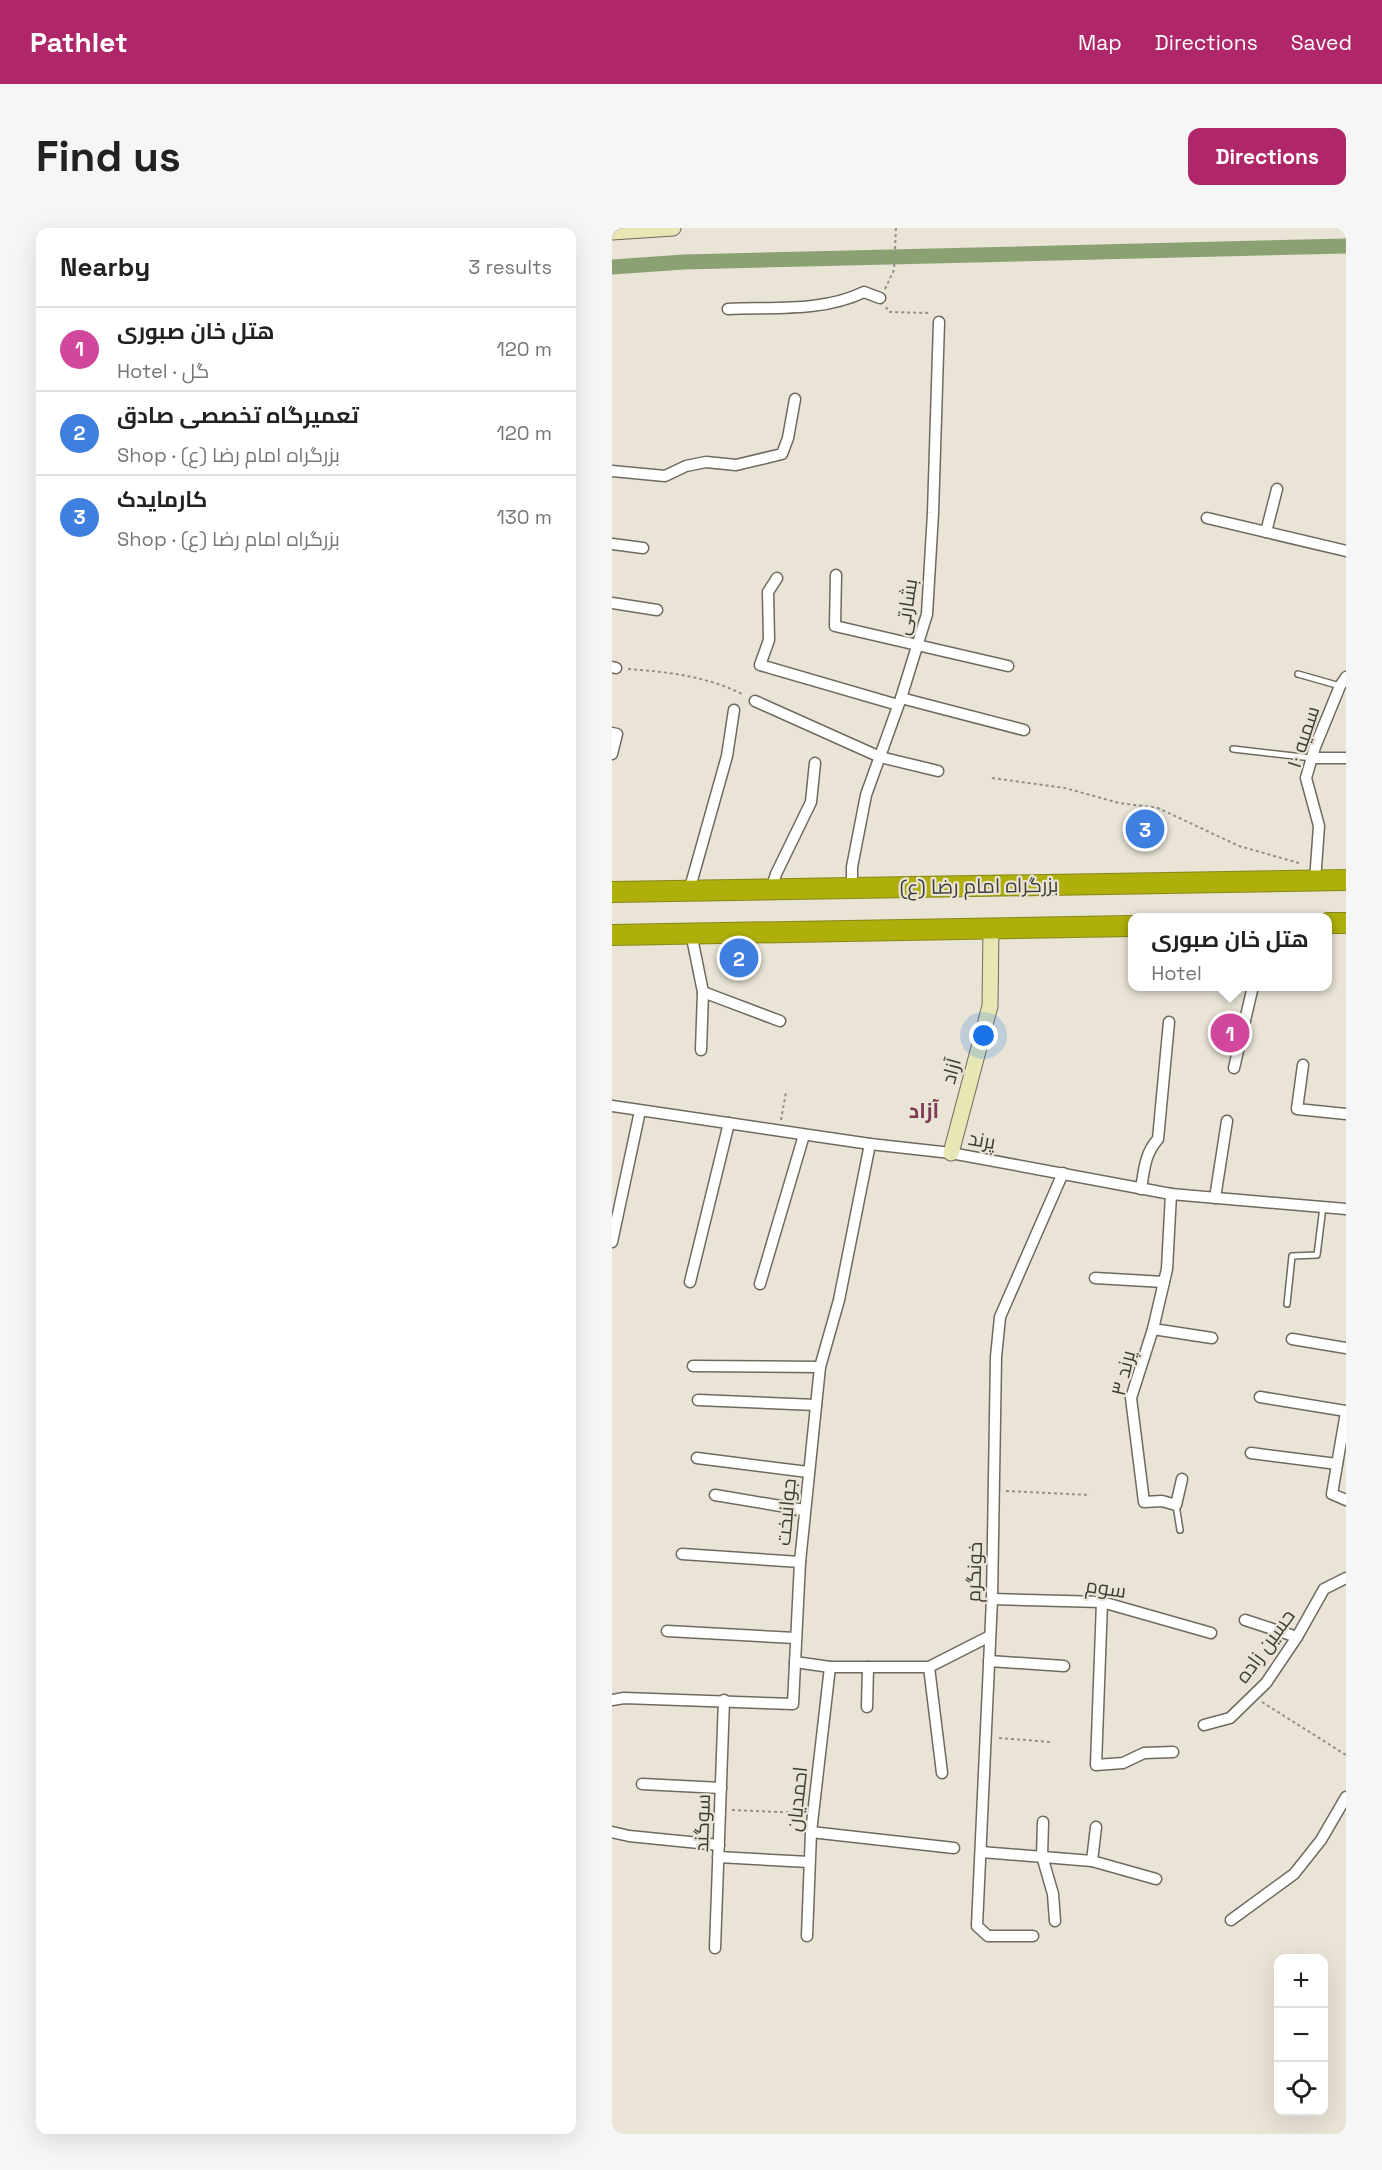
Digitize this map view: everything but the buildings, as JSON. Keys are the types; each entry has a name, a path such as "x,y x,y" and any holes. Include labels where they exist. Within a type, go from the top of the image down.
{"highway":[{"name":"بزرگراه امام رضا (ع)","path":"612,892 771,890 1315,875 1346,880"},
{"path":"612,934 1128,926"}],"street":[{"path":"612,232 673,228"},
{"path":"728,309 825,305 850,299 864,292 880,298"},
{"name":"بشارتی","path":"852,888 852,867 866,795 900,702 927,614 939,322"},
{"path":"612,471 665,476 686,466 706,462 736,465 782,454 788,438 795,399"},
{"path":"1266,532 1277,489"},
{"path":"1207,518 1346,551"},
{"path":"612,544 643,548"},
{"path":"836,575 835,626 1008,666"},
{"path":"777,578 768,592 769,640 760,666 900,702 1024,730"},
{"path":"612,603 657,610"},
{"name":"سمیه ۱۰","path":"1315,875 1319,826 1306,778 1343,682"},
{"path":"756,701 880,757 938,771"},
{"path":"689,891 727,756 734,710"},
{"path":"612,733 617,734 612,754"},
{"path":"1312,758 1346,758"},
{"path":"771,890 776,874 811,802 815,764"},
{"name":"آزاد","path":"951,1153 990,1006 991,929"},
{"path":"691,933 703,992 701,1050"},
{"path":"1234,1068 1252,991"},
{"path":"703,992 780,1021"},
{"path":"1141,1189 1150,1147 1158,1139 1169,1022"},
{"path":"1304,1065 1297,1108 1346,1114"},
{"name":"پرند","path":"612,1106 804,1135 951,1153 1171,1194 1346,1209"},
{"path":"612,1242 640,1111"},
{"path":"1215,1198 1227,1121"},
{"path":"690,1282 729,1123"},
{"path":"760,1284 804,1135"},
{"name":"جوانبخت","path":"612,1700 624,1698 724,1700 793,1704 804,1510 820,1367 839,1300 870,1144"},
{"name":"خونگرم","path":"1033,1936 988,1936 977,1926 992,1599 996,1357 1000,1317 1063,1173"},
{"name":"پرند ۳","path":"1171,1194 1167,1269 1153,1329 1131,1398 1144,1502 1162,1501 1176,1505"},
{"path":"1095,1278 1164,1282"},
{"path":"1153,1329 1212,1338"},
{"path":"1292,1339 1346,1348"},
{"path":"693,1366 820,1367"},
{"path":"1260,1397 1346,1412 1332,1494 1346,1500"},
{"path":"698,1400 816,1405"},
{"path":"1251,1453 1337,1464"},
{"path":"697,1458 808,1472"},
{"path":"1176,1505 1182,1479"},
{"path":"715,1495 804,1510"},
{"path":"682,1554 800,1562"},
{"name":"حسین زاده","path":"1204,1725 1230,1718 1266,1683 1297,1637 1324,1589 1346,1578"},
{"name":"سوم","path":"992,1599 1102,1602 1210,1633"},
{"path":"1102,1602 1096,1765 1123,1763 1144,1753 1173,1752"},
{"path":"1245,1620 1297,1637"},
{"path":"667,1631 795,1638"},
{"path":"795,1662 830,1667 929,1667 990,1636"},
{"path":"989,1661 1064,1666"},
{"name":"احمدیان","path":"807,1936 811,1832 830,1667"},
{"path":"867,1707 868,1667"},
{"path":"929,1667 942,1773"},
{"path":"612,1710 624,1698"},
{"name":"سوگند","path":"715,1948 724,1700"},
{"path":"642,1784 721,1788"},
{"path":"1232,1920 1294,1874 1321,1840 1346,1797"},
{"path":"1043,1822 1042,1857 1053,1894 1056,1921"},
{"path":"1092,1861 1096,1827"},
{"path":"612,1832 718,1851 809,1862"},
{"path":"811,1832 954,1848"},
{"path":"981,1852 1092,1861 1156,1879"}],"lane":[{"path":"1298,674 1343,682"},
{"path":"1233,749 1312,758"},
{"path":"1287,1304 1292,1256 1317,1255 1323,1207"},
{"path":"1176,1505 1180,1530"}],"path":[{"path":"896,230 894,270 880,298 890,312 932,313 939,322"},
{"path":"614,667 682,674 728,687 756,701"},
{"path":"992,778 1065,788 1119,803 1158,808 1239,846 1315,875"},
{"path":"779,1131 786,1092"},
{"path":"994,1492 1013,1490 1090,1495"},
{"path":"1252,1696 1346,1755"},
{"path":"987,1737 1051,1742"},
{"path":"720,1810 813,1813"}],"waterway":[{"path":"612,267 684,262 1346,246"}],"place":[{"name":"کارمایدک","path":"1145,829"},
{"name":"تعمیرگاه تخصصی صادق","path":"739,958"},
{"name":"هتل خان صبوری","path":"1230,1033"}],"district":[{"name":"آزاد","path":"924,1111"}]}
